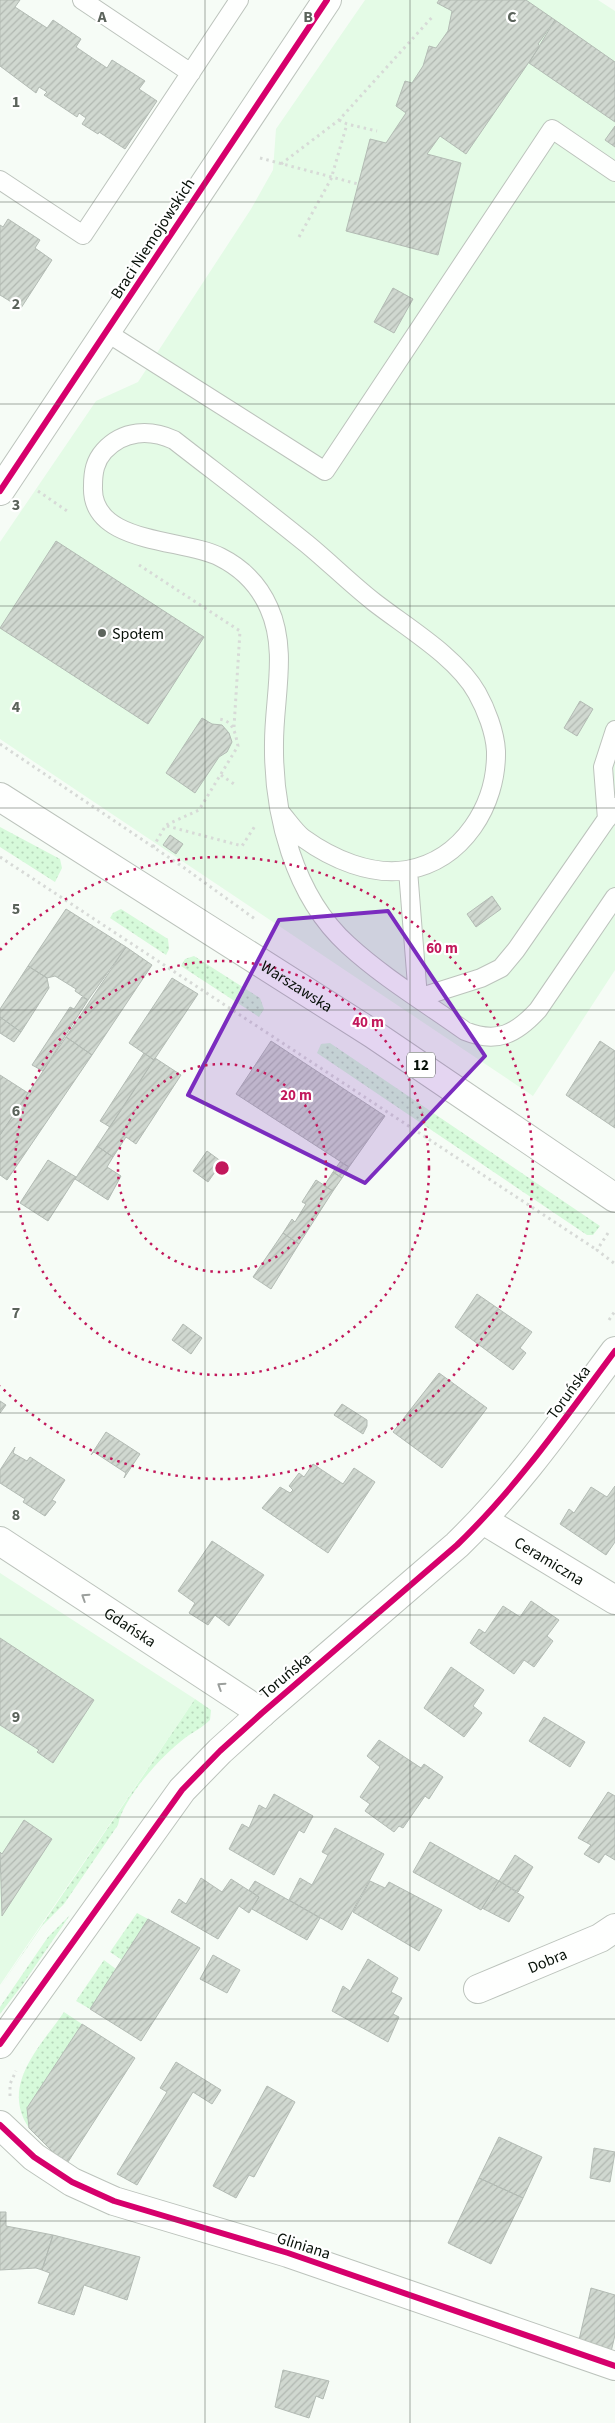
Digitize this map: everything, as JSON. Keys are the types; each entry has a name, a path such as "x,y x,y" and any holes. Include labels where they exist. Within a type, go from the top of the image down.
{"street":[{"name":"Braci Niemojowskich","path":"0,491 327,0"},
{"name":"Warszawska","path":"0,796 365,1028 615,1198"},
{"name":"Toruńska","path":"0,2044 177,1798 220,1751 262,1713 458,1546 523,1475 615,1351"},
{"name":"Ceramiczna","path":"483,1520 615,1600"},
{"name":"Gdańska","path":"0,1541 262,1713"},
{"name":"Dobra","path":"478,1988 600,1938 615,1928"},
{"name":"Gliniana","path":"5,2113 34,2157 72,2182 114,2201 288,2253 615,2366"}],"lane":[{"path":"82,0 191,73"},
{"path":"0,180 83,235 239,0"},
{"path":"106,332 325,471 552,130 615,172"},
{"path":"280,812 302,837 333,857 360,867 392,871 408,870 431,862 455,847 474,826 488,801 495,775 496,749 489,719 477,692 462,672 372,600 308,545 174,440 159,433 125,436 111,443 99,456 93,472 92,491 98,508 108,522 124,531 218,556 239,568 256,585 269,607 277,629 279,655 274,742 275,778 280,812 289,848 301,881 323,918 346,944 375,968 465,1031 480,1037 496,1037 512,1032 526,1024 538,1010 615,897"},
{"path":"418,998 481,978 501,968 516,950 611,813 603,767 615,730"},
{"path":"408,870 418,998"}],"path":[{"path":"281,164 339,120 434,15"},
{"path":"339,120 347,124 377,131"},
{"path":"299,237 331,179 347,124"},
{"path":"252,156 331,179 358,184"},
{"path":"35,489 73,515"},
{"path":"136,563 240,631 234,727 238,746 199,810 166,826 153,847"},
{"path":"219,719 227,720 234,727"},
{"path":"221,775 234,784"},
{"path":"166,826 242,846 259,820"},
{"path":"0,857 615,1264"},
{"path":"596,1250 608,1232"},
{"path":"5,2113 10,2084 17,2068"}],"highlighted area":[{"path":"388,911 485,1056 365,1183 188,1095 279,920"}],"shaded area":[{"path":"365,0 598,0 615,11 615,970 533,1096 0,739 0,542 96,401 138,382 251,209 273,170 276,129"},
{"path":"0,827 60,859 62,868 55,882 0,847"},
{"path":"121,909 168,939 169,949 166,955 110,918 113,913"},
{"path":"194,956 260,998 264,1009 259,1017 181,966 185,959"},
{"path":"330,1043 600,1226 593,1235 587,1235 317,1053 321,1044"},
{"path":"0,1573 195,1699 0,1985"},
{"path":"195,1699 211,1710 210,1720 166,1755 135,1790 121,1814 118,1825 64,1904 42,1926 0,1987"},
{"path":"137,1913 148,1919 122,1960 110,1952"},
{"path":"70,1915 0,2014 0,2007 48,1937"},
{"path":"104,1960 116,1969 90,2009 76,2001"},
{"path":"64,2012 82,2024 27,2108 29,2128 21,2112 19,2097 21,2082 35,2053"}],"building":[{"path":"0,0 20,0 15,7 47,28 53,20 81,39 76,47 107,68 112,60 145,81 139,89 157,101 125,149 99,132 98,134 82,124 86,118 79,113 77,117 44,95 47,92 39,87 36,93 0,66"},
{"path":"439,0 526,0 555,20 538,44 540,46 466,154 440,136 427,154 461,163 438,255 346,231 370,139 386,143 406,113 396,106 405,81 412,83 423,66 429,46 436,48 448,31 452,11 437,3"},
{"path":"555,20 615,62 615,122 529,63"},
{"path":"615,126 615,147 605,140"},
{"path":"8,219 40,240 35,248 52,260 21,308 0,295 0,225 3,227"},
{"path":"393,288 413,299 394,333 374,322"},
{"name":"Społem","path":"56,541 204,637 148,724 0,628"},
{"path":"580,701 593,709 577,736 564,728"},
{"path":"202,718 212,724 222,725 229,733 232,742 227,752 219,757 195,793 166,773"},
{"path":"170,835 183,844 176,854 163,845"},
{"path":"492,896 501,909 476,927 467,914"},
{"path":"66,909 126,947 88,1000 75,991 76,989 55,976 47,978 28,966"},
{"path":"126,947 152,965 92,1055 66,1037"},
{"path":"28,966 47,978 49,988 21,1032 0,1017 0,1009"},
{"path":"172,978 198,994 154,1060 129,1043"},
{"path":"82,997 88,1000 43,1071 32,1065 70,1007 74,1009"},
{"path":"0,1017 21,1032 14,1042 0,1033"},
{"path":"66,1037 92,1055 7,1180 0,1175 0,1135"},
{"path":"271,1041 385,1116 349,1167 236,1094"},
{"path":"600,1041 615,1051 615,1128 566,1095"},
{"path":"144,1053 154,1060 110,1127 100,1121"},
{"path":"155,1058 181,1075 136,1144 126,1137 113,1157 97,1146"},
{"path":"0,1075 28,1093 0,1135"},
{"path":"97,1146 113,1157 107,1167 121,1176 108,1200 75,1179"},
{"path":"207,1151 222,1162 208,1182 193,1171"},
{"path":"48,1160 76,1177 48,1221 20,1203"},
{"path":"340,1162 349,1167 342,1178 333,1172"},
{"path":"333,1172 342,1178 333,1191 324,1186"},
{"path":"316,1180 333,1191 299,1244 283,1233 292,1219 295,1222 306,1204 302,1202"},
{"path":"283,1233 299,1244 271,1289 253,1277"},
{"path":"477,1294 532,1332 520,1348 526,1353 513,1370 455,1327"},
{"path":"183,1324 202,1338 191,1354 172,1340"},
{"path":"439,1373 487,1408 442,1468 393,1432"},
{"path":"0,1401 6,1405 0,1413"},
{"path":"342,1404 367,1420 367,1426 363,1434 334,1415"},
{"path":"106,1432 140,1454 124,1478 126,1473 94,1452 91,1455"},
{"path":"15,1447 13,1453 27,1461 30,1457 65,1480 52,1500 56,1502 45,1516 23,1502 25,1499 0,1483 0,1470"},
{"path":"313,1464 343,1484 354,1468 375,1482 328,1553 262,1508 280,1487 290,1493 293,1490 289,1486 299,1473 304,1477"},
{"path":"615,1486 615,1542 606,1555 560,1524 569,1509 574,1513 591,1487 607,1497"},
{"path":"212,1541 264,1575 229,1626 215,1615 208,1625 189,1613 195,1603 178,1591"},
{"path":"531,1601 559,1620 547,1636 553,1641 534,1667 524,1660 514,1674 470,1643 479,1629 485,1633 503,1606 520,1617"},
{"path":"0,1638 94,1700 53,1763 37,1752 39,1750 0,1725"},
{"path":"451,1667 484,1690 473,1706 482,1713 464,1737 424,1708"},
{"path":"544,1717 585,1742 570,1767 529,1741"},
{"path":"379,1740 421,1768 424,1764 443,1777 429,1799 425,1796 403,1828 399,1826 394,1832 365,1811 370,1804 360,1797 380,1767 367,1756"},
{"path":"608,1792 615,1796 615,1860 605,1854 599,1863 584,1854 591,1845 578,1838"},
{"path":"274,1794 313,1816 304,1833 299,1830 274,1875 229,1849 242,1824 249,1828 259,1805 266,1809"},
{"path":"24,1820 52,1839 2,1916 0,1852 2,1854"},
{"path":"335,1828 384,1854 342,1930 289,1900 300,1878 312,1885 328,1855 322,1852"},
{"path":"430,1842 499,1881 481,1910 413,1872"},
{"path":"515,1855 533,1867 518,1892 499,1881"},
{"path":"201,1878 222,1892 231,1879 259,1897 249,1913 239,1906 218,1939 171,1912 179,1899 186,1904"},
{"path":"255,1881 320,1918 307,1940 252,1909 259,1897 249,1890"},
{"path":"370,1881 385,1888 389,1882 442,1910 419,1951 353,1912"},
{"path":"499,1881 524,1897 509,1922 482,1908"},
{"path":"148,1919 200,1948 141,2041 90,2009"},
{"path":"213,1955 240,1970 227,1993 200,1979"},
{"path":"368,1959 398,1978 391,1992 402,1998 393,2014 399,2017 388,2042 332,2011 343,1986 350,1991"},
{"path":"82,2024 135,2058 66,2165 29,2128 27,2108"},
{"path":"176,2062 221,2090 212,2104 193,2092 137,2185 117,2174 167,2092 160,2088"},
{"path":"267,2086 295,2102 254,2177 249,2175 236,2198 213,2186"},
{"path":"499,2137 542,2157 523,2198 479,2178"},
{"path":"594,2148 615,2152 610,2182 590,2178"},
{"path":"479,2178 523,2198 491,2264 448,2243"},
{"path":"0,2212 6,2212 6,2226 53,2235 42,2270 36,2268 0,2270"},
{"path":"53,2235 140,2257 127,2300 84,2285 74,2315 38,2303 50,2273 42,2270"},
{"path":"591,2288 615,2295 615,2335 611,2352 579,2340"},
{"path":"283,2370 329,2381 323,2399 316,2396 309,2418 275,2407"}],"cycle path":[{"path":"0,491 327,0"},
{"path":"0,2044 182,1790 220,1751 262,1713 457,1545 521,1475 615,1351"},
{"path":"0,2125 34,2157 72,2182 114,2201 288,2253 615,2366"}],"place":[{"name":"Społem","path":"102,633"}]}
